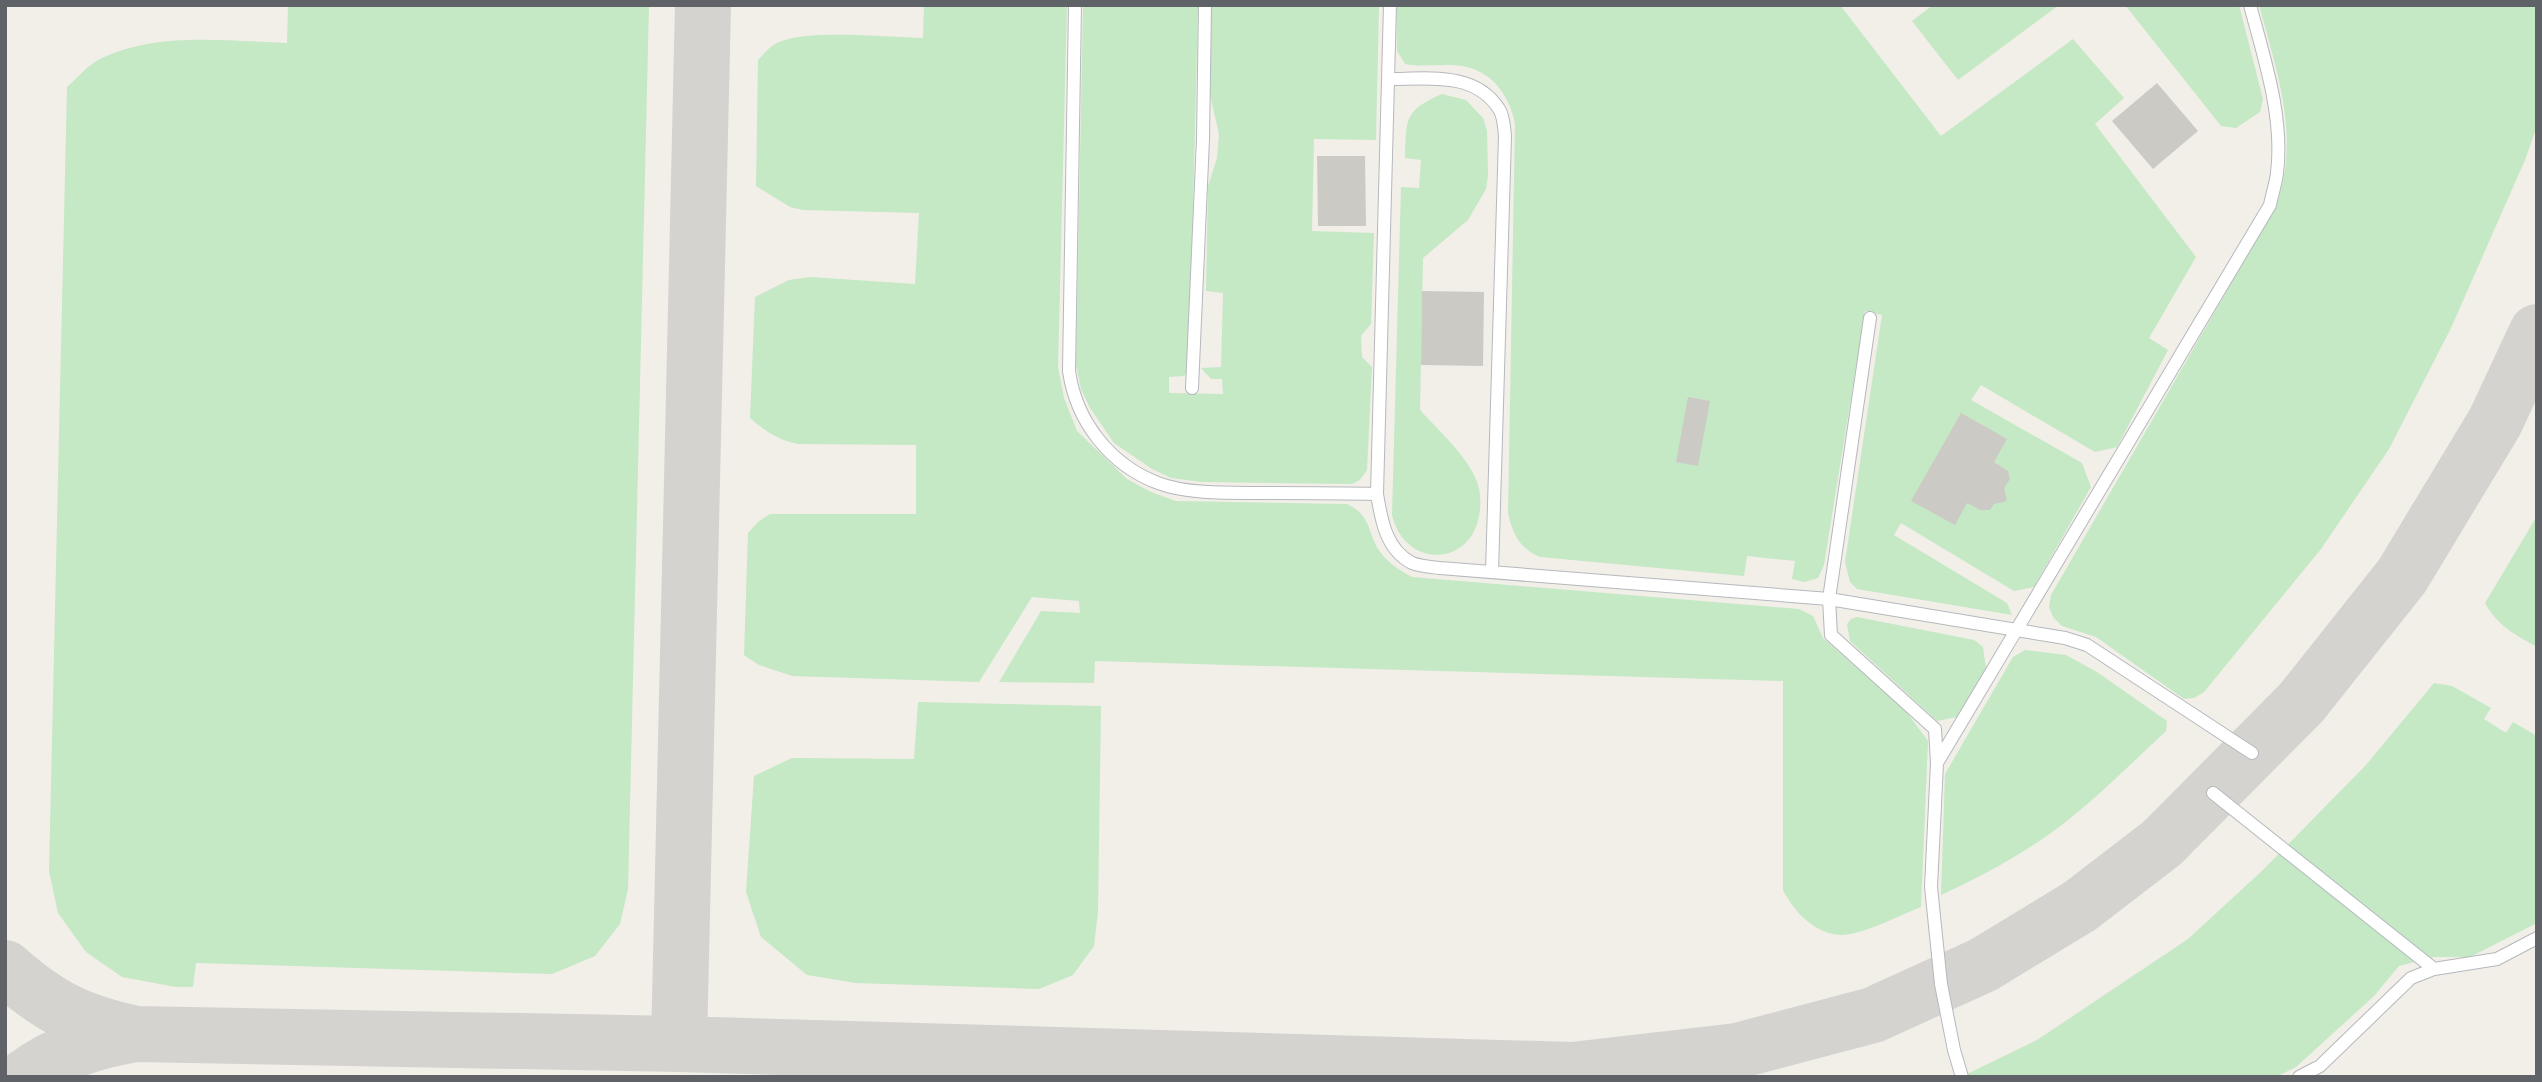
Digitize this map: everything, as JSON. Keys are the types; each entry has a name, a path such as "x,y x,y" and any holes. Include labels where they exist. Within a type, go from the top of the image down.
{"lane":[{"path":"1075,5 1069,371 1073,395 1088,425 1111,452 1133,470 1159,484 1210,493 1377,494"},
{"path":"1192,388 1203,139 1205,5"},
{"path":"1390,5 1377,494 1382,526 1395,548 1412,563 1440,568 1829,599 2064,638 2087,645 2252,753"},
{"path":"1937,763 2270,205 2278,172 2277,128 2269,78 2250,5"},
{"path":"1388,79 1452,78 1483,90 1501,111 1505,136 1492,572"},
{"path":"1870,318 1829,599 1831,635 1936,729 1931,887 1941,984 1962,1077"},
{"path":"2213,793 2434,969"},
{"path":"2300,1077 2320,1066 2411,978 2434,969 2497,959 2537,937"}],"green space":[{"path":"288,5 649,5 628,889 620,924 595,956 552,974 196,963 193,987 176,987 122,977 86,952 58,913 49,871 67,87 100,59 145,44 192,40 287,43"},
{"path":"924,5 1067,5 1058,367 1064,398 1077,431 1127,479 1176,501 1347,504 1361,514 1384,557 1412,577 1799,609 1813,616 1823,638 1905,710 1928,741 1921,907 1872,928 1851,934 1832,934 1807,921 1783,890 1783,681 1095,661 1094,683 999,682 1041,611 1080,613 1079,601 1032,597 979,682 792,676 759,665 744,655 748,533 758,522 770,514 916,514 916,445 798,444 772,434 750,418 755,297 789,280 810,277 915,284 919,213 803,210 790,207 756,186 758,60 779,42 792,38 849,35 923,38"},
{"path":"1083,5 1198,5 1189,370 1184,376 1169,377 1169,393 1223,394 1222,379 1211,379 1201,368 1221,367 1223,293 1206,291 1208,186 1217,158 1219,134 1210,95 1211,5 1379,5 1376,140 1314,139 1312,231 1374,233 1371,324 1361,336 1362,357 1372,367 1367,470 1360,480 1352,484 1202,482 1171,478 1152,469 1114,443 1090,408 1081,389 1076,365"},
{"path":"1396,5 1840,5 1941,136 2073,39 2124,98 2095,124 2196,257 2149,338 2168,350 2117,447 2095,452 1981,385 1971,400 2082,463 2091,487 2034,587 2014,591 1901,523 1894,535 2007,603 2012,615 1857,589 1850,582 1845,562 1882,315 1865,311 1824,565 1818,578 1804,582 1792,579 1795,561 1747,556 1744,576 1540,557 1527,550 1515,534 1508,513 1515,124 1500,88 1477,70 1460,66 1405,64 1397,51"},
{"path":"1933,5 2059,5 1958,80 1912,21"},
{"path":"2125,5 2239,5 2263,99 2260,112 2236,128 2221,126"},
{"path":"2259,5 2537,5 2537,126 2525,160 2451,328 2389,449 2321,549 2204,692 2194,698 2184,699 2096,637 2062,626 2053,617 2049,607 2051,595 2276,206 2286,155 2284,105"},
{"path":"1442,94 1466,100 1483,118 1487,131 1488,176 1486,189 1468,220 1423,258 1420,410 1464,459 1477,481 1480,497 1475,528 1466,543 1439,555 1424,553 1411,546 1399,533 1392,515 1401,187 1419,188 1421,160 1405,158 1407,125 1414,111"},
{"path":"2537,516 2537,647 2501,623 2485,603"},
{"path":"1857,617 1974,640 1983,647 1986,668 1957,717 1937,721 1850,641 1847,624"},
{"path":"2025,650 2066,655 2097,672 2167,721 2166,731 2090,801 2047,836 1995,868 1941,895 1945,774 2013,657"},
{"path":"2434,683 2452,686 2491,708 2484,719 2506,733 2513,722 2537,736 2537,923 2470,957 2434,957 2399,966 2374,996 2296,1067 2276,1077 1961,1077 2037,1040 2188,939 2263,870 2366,765"},
{"path":"918,702 1101,706 1098,911 1094,946 1073,975 1039,989 856,983 807,975 761,937 746,892 754,776 792,758 914,759"}],"building":[{"path":"2157,83 2198,131 2153,169 2112,121"},
{"path":"1317,156 1365,156 1366,226 1318,226"},
{"path":"1422,291 1484,292 1483,366 1421,365"},
{"path":"1688,397 1710,401 1698,466 1676,462"},
{"path":"1961,413 2007,439 1994,462 2008,471 2010,479 2004,488 2007,501 1994,504 1990,510 1980,510 1967,503 1955,525 1911,501"}],"taxiway":[{"path":"679,1044 703,5"},
{"path":"5,968 36,993 66,1011 98,1024 136,1034 679,1044 1572,1070 1737,1051 1873,1015 1983,965 2080,906 2162,843 2301,703 2402,576 2495,422 2537,332"},
{"path":"25,1077 78,1049 136,1034"}]}
